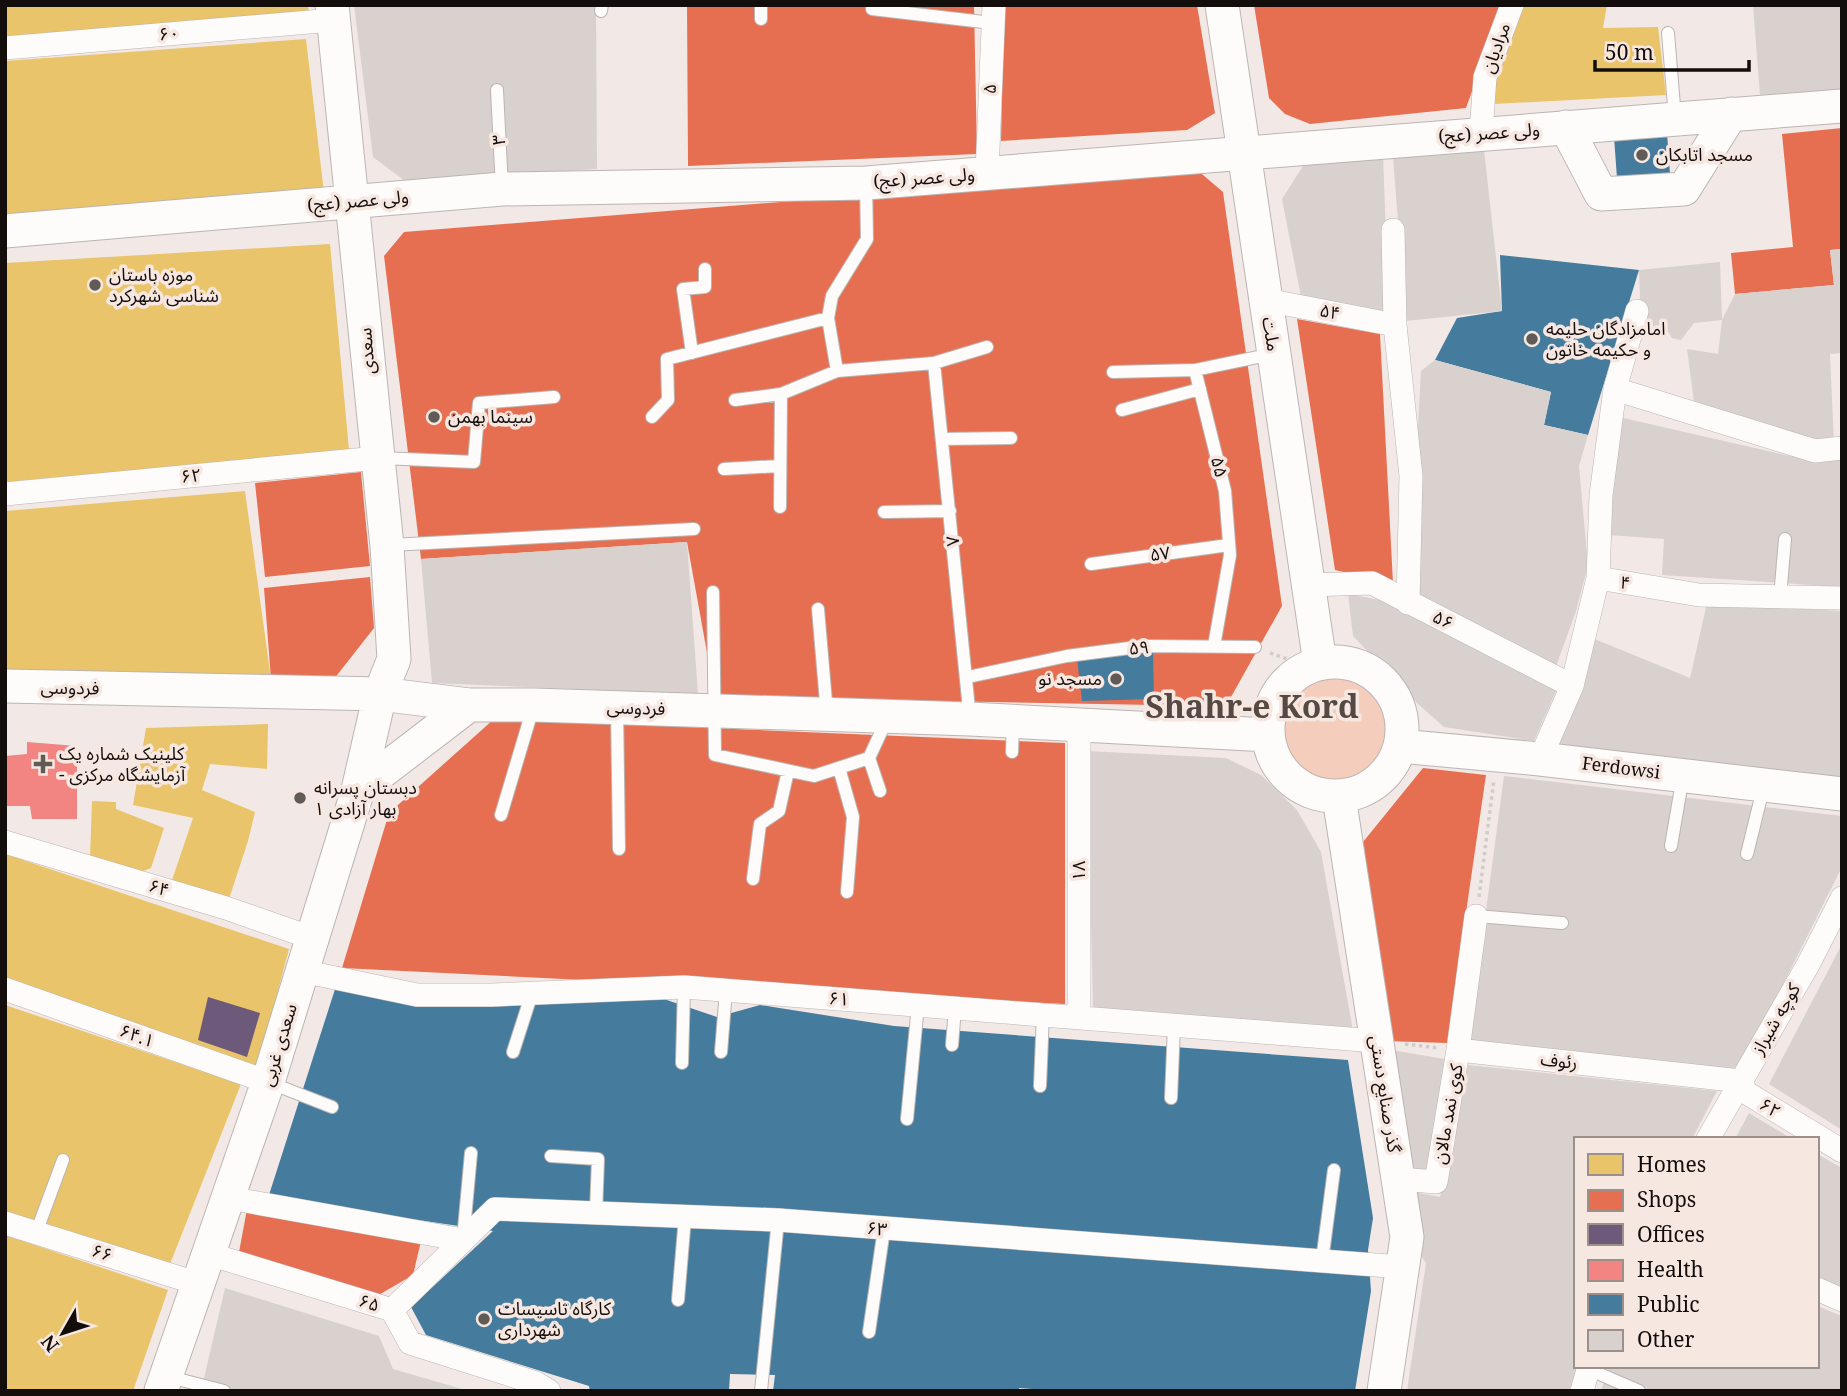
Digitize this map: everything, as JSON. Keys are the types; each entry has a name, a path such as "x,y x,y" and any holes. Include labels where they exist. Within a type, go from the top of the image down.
{"main road":[{"name":"ملت","path":"1222,5 1308,585 1314,665"},
{"name":"سعدی","path":"333,13 387,546 394,659 380,694"},
{"name":"ولی عصر (عج)","path":"5,231 502,189 866,183 1842,106"},
{"path":"1566,127 1601,194 1684,189 1731,114"},
{"path":"1343,662 1365,668 1383,682 1396,701 1402,723 1401,746 1394,762 1378,781 1356,794 1339,797 1318,795 1299,787 1283,773 1273,755 1268,735 1269,716 1275,698 1287,682 1314,665 1343,662"},
{"name":"فردوسی","path":"5,686 380,694 469,705 617,707 971,719 1013,737 1079,725 1268,735"},
{"name":"سعدی غربی","path":"163,1383 268,1082 358,790 380,694"},
{"path":"358,790 469,705"},
{"name":"Ferdowsi","path":"1401,746 1540,759 1842,794"},
{"name":"گذر صنایع دستی","path":"1339,797 1407,1237 1384,1391"}],"street":[{"name":"مرادیان","path":"1481,133 1485,77 1512,5"},
{"name":"۶۰","path":"5,48 333,13"},
{"name":"۵","path":"987,173 993,14"},
{"path":"1393,230 1395,325 1411,476 1408,603"},
{"name":"۵۴","path":"1266,300 1395,325"},
{"path":"1598,578 1601,495 1615,389 1637,311"},
{"path":"1615,389 1815,451 1842,448"},
{"name":"۶۲","path":"5,494 377,458"},
{"name":"۴","path":"1540,759 1572,686 1598,578 1699,596 1842,598"},
{"name":"۵۶","path":"1308,585 1372,583 1572,686"},
{"name":"۱۸","path":"1079,725 1079,1017"},
{"name":"۶۴","path":"5,842 226,908 312,938"},
{"name":"کوچه شیراز","path":"1709,1137 1809,962 1842,898"},
{"path":"1458,1050 1476,916"},
{"name":"۶۱","path":"302,971 417,995 684,987 1377,1041"},
{"name":"۶۴.۱","path":"5,989 268,1082"},
{"name":"رئوف","path":"1458,1050 1741,1081"},
{"name":"کوی نمد مالان","path":"1399,1179 1436,1182 1458,1050"},
{"name":"۶۲","path":"1741,1081 1745,1092 1842,1151"},
{"path":"229,1198 463,1240"},
{"name":"۶۳","path":"392,1310 495,1209 778,1220 1402,1267"},
{"name":"۶۶","path":"5,1223 36,1233 204,1269"},
{"name":"۶۵","path":"204,1269 392,1310 410,1343 536,1383 549,1391"},
{"path":"1819,1290 1842,1300"}],"lane":[{"path":"872,9 993,14"},
{"path":"1668,33 1675,119"},
{"name":"۳","path":"497,90 502,189"},
{"path":"837,371 828,318 832,296 867,239 866,183"},
{"path":"692,353 683,289 705,288 705,269"},
{"path":"652,417 668,400 667,359 828,318"},
{"path":"735,400 781,394 837,371 934,363 987,347"},
{"path":"1114,372 1195,370 1274,354"},
{"name":"۷","path":"934,363 971,719"},
{"name":"۵۵","path":"1195,370 1225,491 1230,555 1214,646"},
{"path":"1122,410 1200,389"},
{"path":"780,507 781,394"},
{"path":"377,458 474,462 479,403 554,397"},
{"path":"942,439 1011,439"},
{"path":"724,469 780,466"},
{"path":"884,512 950,511"},
{"path":"387,546 694,529"},
{"path":"1780,597 1785,539"},
{"name":"۵۷","path":"1091,564 1229,545"},
{"path":"713,592 715,755 814,776 869,758"},
{"path":"818,609 827,714"},
{"name":"۵۹","path":"968,677 1067,656 1145,646 1255,647"},
{"path":"501,816 534,705"},
{"path":"617,707 619,849"},
{"path":"880,791 869,758 888,716"},
{"path":"839,768 853,817 846,892"},
{"path":"753,879 760,824 779,811 788,771"},
{"path":"1671,846 1683,775"},
{"path":"1747,854 1764,785"},
{"path":"1476,916 1562,923"},
{"path":"682,1063 684,987"},
{"path":"721,1052 726,990"},
{"path":"513,1052 532,993"},
{"path":"907,1119 918,1005"},
{"path":"952,1045 955,1008"},
{"path":"1040,1086 1043,1014"},
{"path":"1171,1098 1174,1025"},
{"path":"268,1082 332,1107"},
{"path":"463,1240 471,1153"},
{"path":"551,1156 598,1159 596,1213"},
{"path":"36,1233 62,1160"},
{"path":"1322,1261 1335,1170"},
{"path":"678,1300 685,1217"},
{"path":"761,1391 778,1220"},
{"path":"869,1332 884,1229"},
{"path":"1587,1375 1639,1391"},
{"path":"163,1383 224,1391"}],"path":[{"path":"1255,647 1314,665"},
{"path":"1476,916 1498,755"},
{"path":"1377,1041 1458,1050"}],"shaded area":[{"path":"1335,677 1354,681 1371,692 1382,709 1386,728 1382,747 1371,764 1354,775 1335,779 1316,775 1299,764 1288,747 1284,728 1288,709 1299,692 1316,681"}],"building: Homes":[{"path":"5,5 308,5 309,15 5,36"},
{"path":"1083,5 1160,5 1195,14 1200,64 1086,41"},
{"path":"1515,5 1607,5 1603,28 1658,27 1666,95 1493,104 1487,71"},
{"path":"306,39 324,193 5,221 5,61"},
{"path":"330,244 349,450 5,482 5,263"},
{"path":"245,491 271,679 5,674 5,511"},
{"path":"268,724 267,769 210,764 202,790 255,812 226,908 170,886 193,818 133,805 146,728"},
{"path":"92,801 116,802 116,809 164,828 151,868 138,873 90,858"},
{"path":"5,854 289,949 258,1066 5,979"},
{"path":"5,1005 241,1084 170,1264 5,1214"},
{"path":"5,1235 168,1290 133,1391 5,1391"}],"building: Shops":[{"path":"687,5 974,5 977,154 688,166"},
{"path":"1004,5 1197,5 1215,113 1187,130 1001,141"},
{"path":"1254,5 1503,5 1466,108 1310,124 1285,114 1269,98"},
{"path":"1842,128 1842,249 1830,250 1834,285 1735,294 1731,253 1793,247 1782,134"},
{"path":"1196,169 1223,192 1282,606 1231,697 1210,706 715,697 687,542 421,559 384,256 404,232"},
{"path":"1297,319 1380,334 1393,583 1335,570"},
{"path":"361,472 370,566 265,577 255,483"},
{"path":"370,577 374,628 334,679 271,679 264,588"},
{"path":"494,719 1065,743 1065,1004 342,968 389,813"},
{"path":"1423,768 1486,775 1447,1043 1386,1041 1364,877 1363,842"},
{"path":"247,1209 421,1241 413,1275 370,1300 237,1263"}],"building: Offices":[{"path":"208,997 260,1013 247,1057 198,1040"}],"building: Health":[{"name":"کلینیک شماره یک - آزمایشگاه مرکزی","path":"27,742 77,746 77,819 32,819 30,806 5,806 5,756 27,754"}],"building: Public":[{"name":"مسجد اتابکان","path":"1667,133 1670,174 1617,178 1614,137"},
{"name":"امامزادگان حلیمه و حکیمه خاتون","path":"1500,255 1639,270 1588,435 1544,425 1551,392 1435,360 1457,318 1502,311"},
{"name":"مسجد نو","path":"1153,652 1154,699 1082,701 1077,658"},
{"path":"337,983 655,996 717,1017 760,1005 894,1026 1348,1060 1373,1218 1368,1250 1371,1291 1355,1391 1058,1391 1019,1388 1019,1391 773,1391 775,1375 730,1374 729,1391 590,1391 589,1386 426,1335 411,1307 493,1231 268,1198"}],"building: Other":[{"path":"354,5 596,5 597,169 405,181 373,157"},
{"path":"1753,5 1842,5 1842,89 1760,95"},
{"path":"1484,150 1502,311 1406,321 1393,158"},
{"path":"1383,155 1389,317 1302,302 1282,199 1303,166"},
{"path":"1842,249 1842,353 1830,354 1834,443 1785,442 1694,402 1687,349 1718,354 1722,320 1735,294 1834,285 1830,250"},
{"path":"1720,262 1722,320 1694,323 1681,340 1672,338 1666,328 1641,325 1639,270"},
{"path":"1435,360 1551,392 1544,425 1588,435 1579,466 1588,565 1576,611 1555,669 1416,600 1416,463 1421,371"},
{"path":"1619,417 1790,456 1842,457 1842,587 1662,575 1664,539 1608,535"},
{"path":"687,542 698,694 432,683 421,559"},
{"path":"1348,594 1386,601 1556,691 1534,741 1444,727 1419,705 1353,636"},
{"path":"1707,603 1842,611 1842,778 1559,744 1592,638 1690,678"},
{"path":"1087,751 1226,758 1261,775 1297,810 1321,852 1353,1031 1093,1008"},
{"path":"1504,776 1842,816 1842,867 1738,1074 1468,1045"},
{"path":"1842,944 1842,1130 1769,1084"},
{"path":"1386,1049 1450,1060 1430,1169 1411,1173"},
{"path":"1468,1065 1717,1091 1693,1137 1574,1137 1574,1368 1578,1368 1569,1391 1407,1391 1426,1263 1414,1246 1408,1191 1440,1197"},
{"path":"1749,1113 1789,1137 1736,1137"},
{"path":"1819,1155 1842,1168 1842,1292 1819,1282"},
{"path":"225,1288 379,1336 393,1369 469,1391 201,1391"},
{"path":"1819,1307 1842,1316 1842,1391 1601,1391 1608,1368 1819,1368"}],"place":[{"name":"مسجد اتابکان","path":"1642,155"},
{"name":"موزه باستان شناسی شهرکرد","path":"95,285"},
{"name":"امامزادگان حلیمه و حکیمه خاتون","path":"1532,339"},
{"name":"سینما بهمن","path":"434,417"},
{"name":"مسجد نو","path":"1116,679"},
{"name":"کلینیک شماره یک - آزمایشگاه مرکزی","path":"43,764"},
{"name":"دبستان پسرانه بهار آزادی ۱","path":"300,798"},
{"name":"کارگاه تاسیسات شهرداری","path":"484,1319"}],"district":[{"name":"Shahr-e Kord","path":"1252,707"}]}
